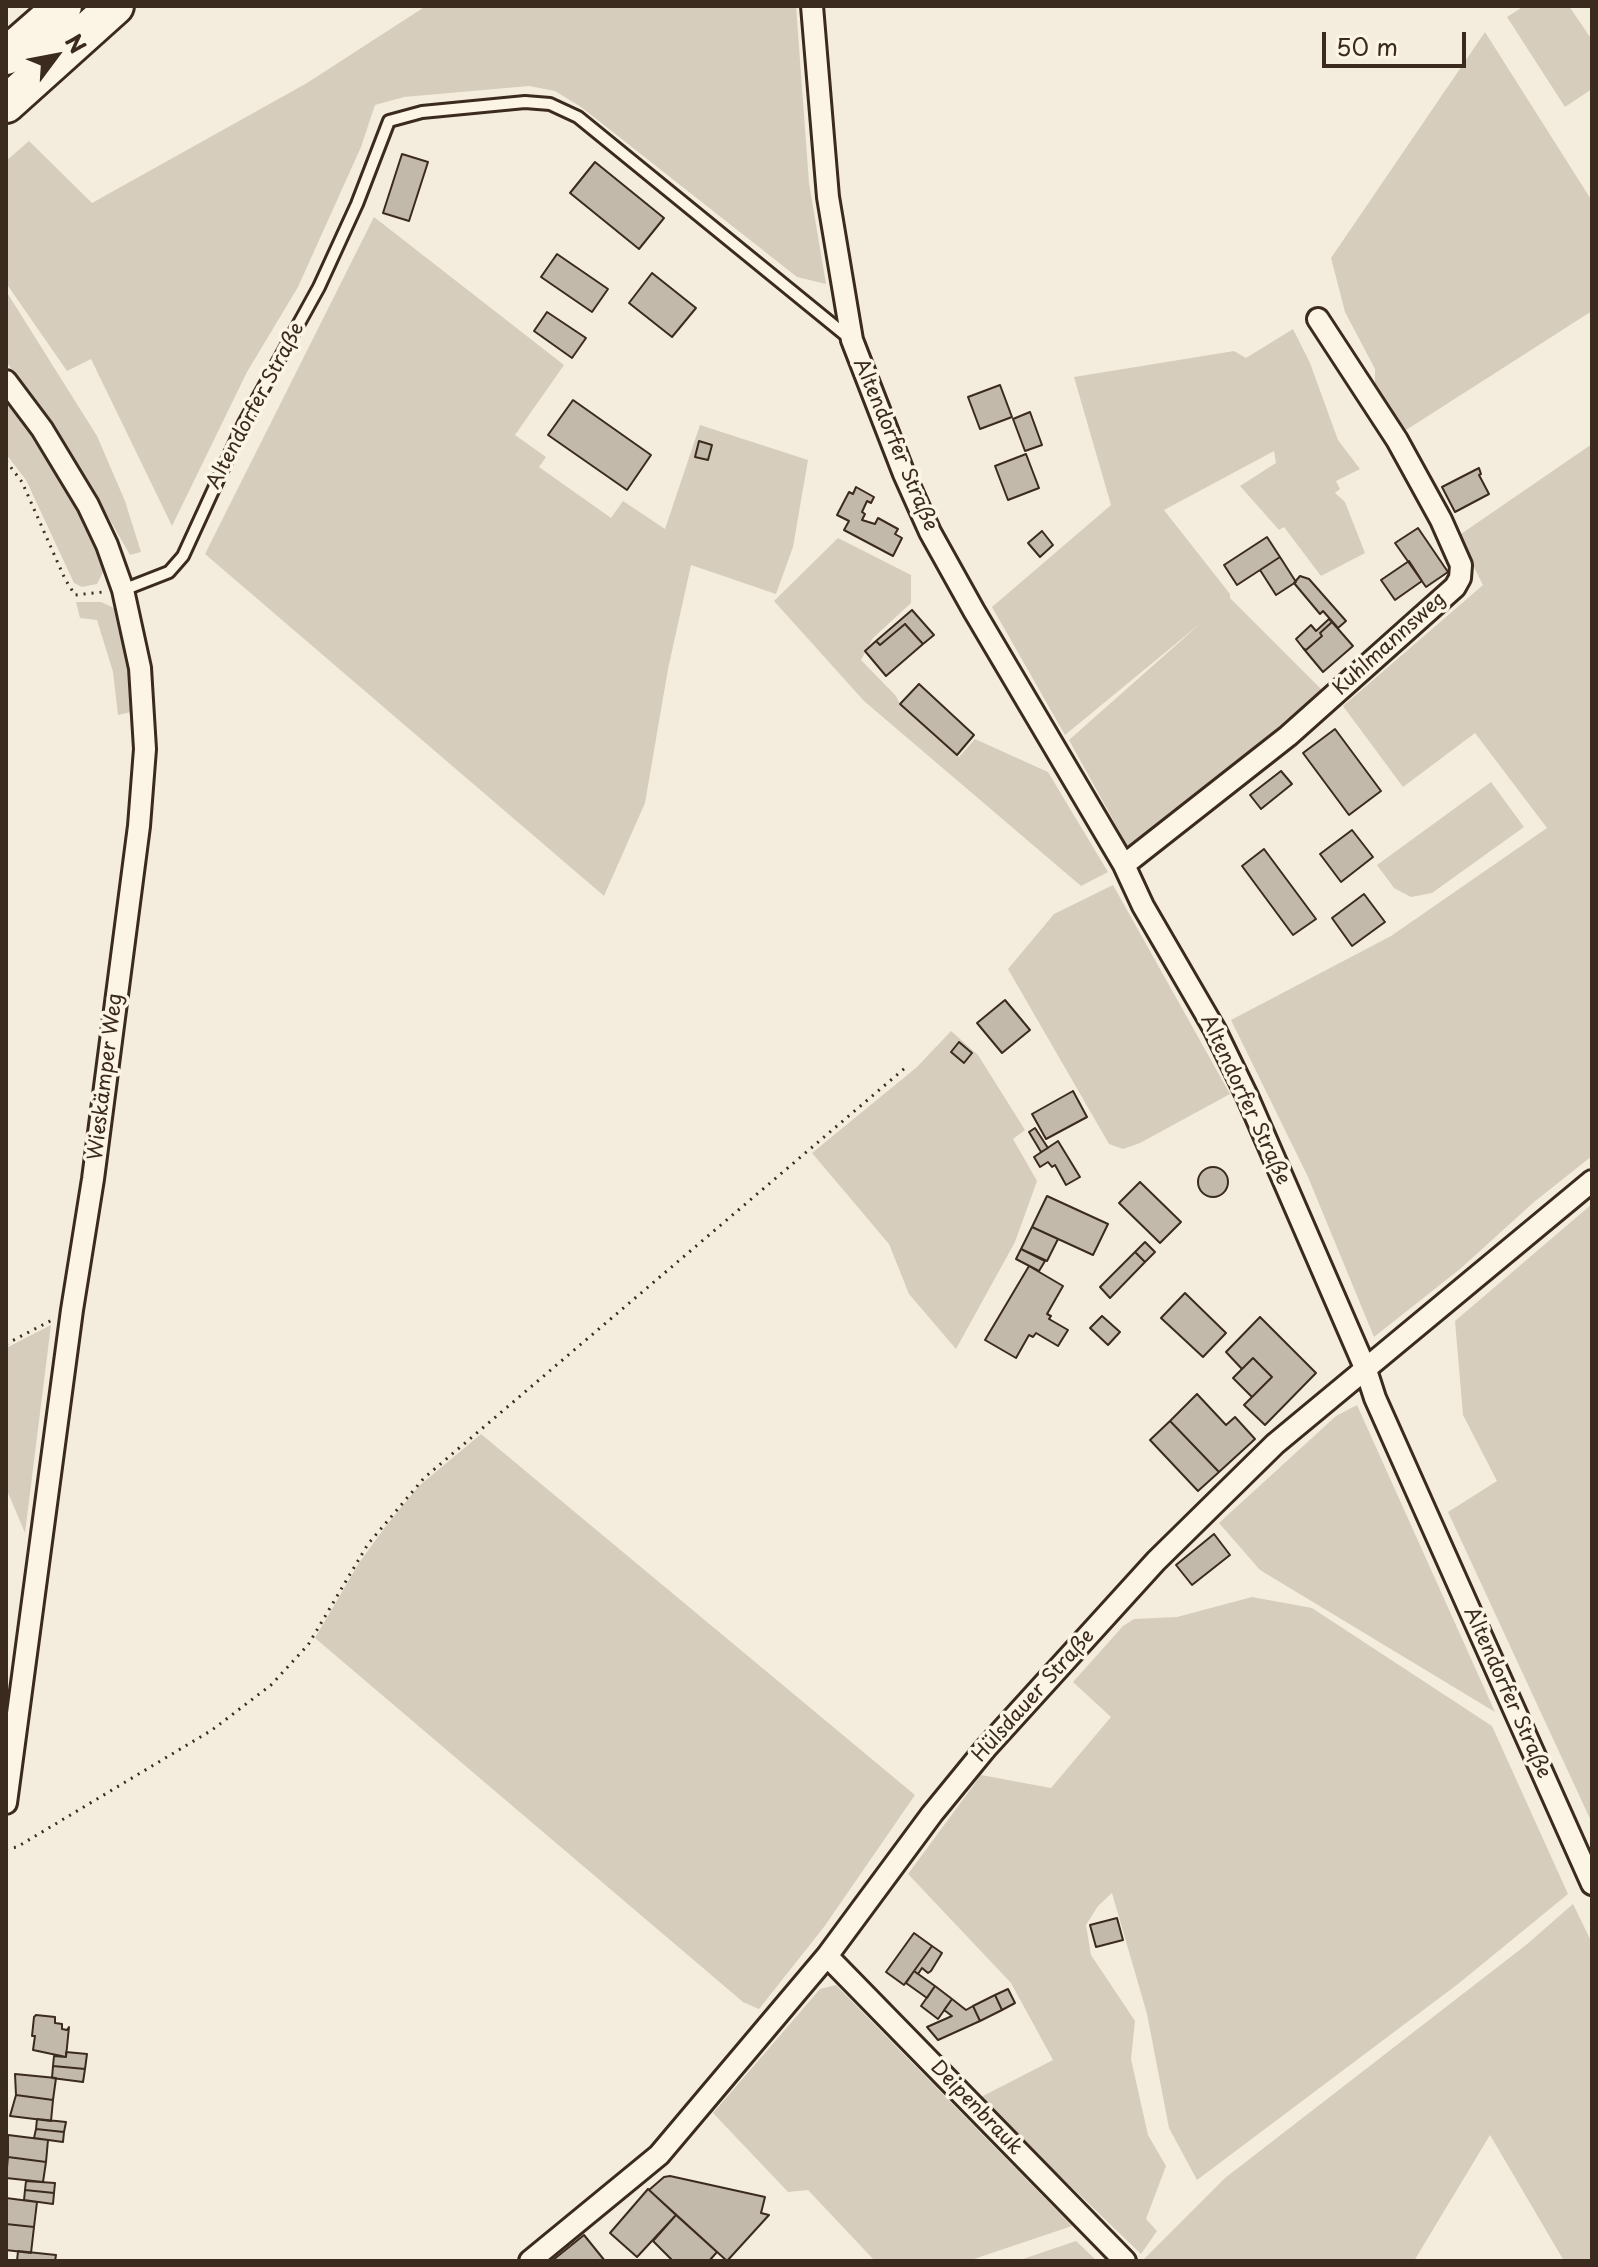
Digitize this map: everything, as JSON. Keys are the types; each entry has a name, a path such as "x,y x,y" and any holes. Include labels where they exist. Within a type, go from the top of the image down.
{"highway":[{"path":"6,56 63,6"},
{"path":"6,104 115,6"}],"street":[{"name":"Altendorfer Straße","path":"812,6 828,197 852,340 904,474 930,532 1124,865 1143,906 1215,1030 1592,1884"},
{"name":"Kuhlmannsweg","path":"1124,865 1288,736 1455,587 1460,578 1461,565 1434,506 1397,440 1318,319"},
{"name":"Wieskämper Weg","path":"6,381 42,429 88,505 107,545 123,590 140,668 145,749 93,1179 72,1310 6,1803"},
{"name":"Hülsdauer Straße","path":"530,2261 659,2155 827,1956 932,1814 986,1748 1156,1561 1275,1444 1592,1181"},
{"name":"Deipenbrauk","path":"827,1956 1125,2261"}],"lane":[{"name":"Altendorfer Straße","path":"123,590 169,572 183,556 244,423 319,287 357,204 389,121 422,112 525,102 550,104 578,117 852,340"}],"path":[{"path":"6,461 22,482 75,595 123,590"},
{"path":"6,1849 17,1847 212,1730 271,1685 308,1645 368,1544 424,1478 905,1068"},
{"path":"6,1344 72,1310"}],"shaded area":[{"path":"426,6 796,6 809,183 826,284 797,277 581,107 555,91 529,86 404,97 375,105 361,147 298,287 247,372 172,526 91,359 67,371 6,283 6,161 29,141 92,203 307,83"},
{"path":"1524,6 1569,6 1592,40 1592,89 1565,107 1507,17"},
{"path":"1485,32 1592,201 1592,311 1403,432 1375,388 1375,369 1345,312 1331,258"},
{"path":"374,217 564,365 515,435 546,457 539,467 611,518 623,501 665,529 700,425 808,460 793,547 776,594 691,565 668,669 645,803 604,896 205,554"},
{"path":"6,291 97,436 125,501 141,552 130,555 98,499 6,361"},
{"path":"1293,329 1310,363 1338,440 1360,469 1336,481 1340,489 1335,493 1345,502 1365,553 1321,576 1284,527 1279,530 1240,486 1276,463 1274,451 1164,510 1230,594 1230,598 1322,690 1128,847 1069,740 1201,623 1065,735 992,607 1111,505 1074,377 1234,351 1246,358"},
{"path":"6,396 70,490 91,527 105,568 97,584 82,587 74,583 26,480 6,454"},
{"path":"1592,444 1592,1156 1534,1202 1460,1269 1374,1337 1308,1177 1231,1020 1391,936 1547,828 1475,733 1403,787 1343,706 1483,585 1458,536"},
{"path":"838,538 911,575 911,603 873,638 861,660 900,704 959,757 975,739 1048,772 1108,872 1081,886 864,701 774,601"},
{"path":"76,602 101,602 121,615 131,665 135,711 118,715 113,672 97,620 80,618"},
{"path":"1491,782 1524,827 1432,893 1411,897 1394,888 1377,865"},
{"path":"1113,885 1230,1094 1140,1143 1123,1149 1109,1144 1008,969 1054,914"},
{"path":"951,1031 978,1055 1025,1130 1013,1139 1037,1181 1015,1242 956,1349 909,1294 889,1244 812,1153 917,1067"},
{"path":"1592,1204 1592,1823 1448,1512 1497,1481 1463,1415 1455,1321"},
{"path":"51,1325 25,1533 6,1488 6,1348"},
{"path":"1357,1405 1495,1712 1260,1570 1219,1523 1336,1416"},
{"path":"481,1434 915,1795 824,1927 759,2009 743,2002 315,1638 359,1563 385,1527 419,1486"},
{"path":"1252,1597 1312,1608 1492,1726 1568,1894 1458,1984 1197,2180 1169,2128 1147,2014 1112,1893 1098,1906 1086,1925 1091,1955 1135,2021 1131,2059 1148,2135 1166,2166 1146,2219 1157,2231 1141,2254 979,2098 1053,2060 1011,1983 908,1874 981,1775 1051,1788 1111,1717 1073,1682 1123,1626 1134,1619 1177,1617"},
{"path":"1573,1904 1592,1943 1592,2261 1564,2261 1490,2135 1414,2261 1142,2261 1225,2178 1526,1945"},
{"path":"836,1985 1072,2226 968,2261 875,2261 808,2190 788,2192 713,2113 820,1989"},
{"path":"1076,2241 1097,2261 1017,2261"}],"building":[{"path":"402,154 428,162 409,221 383,213"},
{"path":"595,162 664,218 639,249 570,193"},
{"path":"557,254 608,289 592,312 541,277"},
{"path":"652,273 696,308 672,337 629,303"},
{"path":"547,312 586,338 572,358 534,331"},
{"path":"1000,385 1012,417 980,429 968,397"},
{"path":"573,400 651,455 627,490 548,435"},
{"path":"1030,412 1042,445 1025,451 1013,419"},
{"path":"699,441 712,445 708,460 695,457"},
{"path":"1026,454 1039,488 1008,500 995,466"},
{"path":"1479,468 1479,475 1489,494 1455,512 1442,487"},
{"path":"856,487 874,497 871,503 867,501 862,520 875,524 878,518 898,529 895,534 902,538 893,556 844,530 849,521 837,515 849,492 853,494"},
{"path":"1418,528 1448,572 1426,587 1395,543"},
{"path":"1042,531 1053,545 1040,557 1028,543"},
{"path":"1267,537 1280,557 1237,585 1224,565"},
{"path":"1280,557 1296,582 1276,595 1260,570"},
{"path":"1409,561 1422,581 1395,600 1381,580"},
{"path":"1300,576 1309,579 1346,621 1338,628 1323,611 1320,614 1294,583"},
{"path":"912,610 934,635 923,644 905,624 880,645 876,641"},
{"path":"1329,619 1332,622 1320,633 1322,636 1306,650 1303,648 1296,639 1311,625 1316,631"},
{"path":"1332,622 1353,646 1323,672 1303,648 1306,650 1322,636 1320,633"},
{"path":"905,624 923,644 886,676 865,651 876,641 880,645"},
{"path":"919,684 974,735 957,755 900,704"},
{"path":"1335,729 1381,791 1349,815 1303,753"},
{"path":"1281,771 1292,784 1261,809 1250,795"},
{"path":"1352,830 1373,857 1341,882 1320,854"},
{"path":"1264,849 1316,919 1293,935 1242,866"},
{"path":"1364,894 1385,922 1352,946 1332,918"},
{"path":"1005,1000 1030,1030 1002,1053 977,1023"},
{"path":"959,1042 972,1053 964,1063 951,1052"},
{"path":"1073,1091 1087,1117 1046,1139 1032,1114"},
{"path":"1035,1128 1048,1148 1041,1152 1029,1132"},
{"path":"1058,1141 1080,1177 1066,1185 1055,1165 1052,1167 1048,1162 1040,1167 1034,1157"},
{"path":"1213,1167 1219,1168 1227,1176 1227,1188 1219,1196 1213,1197 1207,1196 1199,1188 1198,1182 1199,1176 1207,1168"},
{"path":"1140,1182 1181,1222 1160,1243 1119,1203"},
{"path":"1047,1196 1108,1224 1093,1255 1032,1227"},
{"path":"1032,1227 1058,1239 1047,1261 1021,1249"},
{"path":"1145,1242 1155,1252 1145,1262 1135,1252"},
{"path":"1021,1249 1045,1261 1039,1271 1016,1259"},
{"path":"1135,1252 1145,1262 1110,1298 1100,1287"},
{"path":"1029,1266 1063,1286 1047,1314 1051,1316 1049,1319 1068,1330 1058,1346 1036,1333 1033,1337 1029,1335 1016,1358 985,1340"},
{"path":"1185,1293 1226,1333 1203,1357 1161,1318"},
{"path":"1102,1316 1120,1332 1108,1345 1090,1328"},
{"path":"1260,1317 1316,1373 1265,1425 1244,1405 1272,1377 1253,1358 1242,1369 1226,1352"},
{"path":"1253,1358 1272,1377 1252,1397 1233,1378"},
{"path":"1197,1394 1226,1425 1235,1417 1255,1439 1219,1472 1170,1421"},
{"path":"1170,1421 1219,1472 1198,1491 1150,1440"},
{"path":"1214,1534 1230,1555 1192,1585 1176,1565"},
{"path":"1117,1918 1123,1940 1096,1947 1090,1925"},
{"path":"914,1933 932,1946 904,1985 886,1972"},
{"path":"932,1946 942,1953 931,1971 928,1973 922,1968 918,1974 914,1971"},
{"path":"914,1971 935,1986 927,1998 906,1983"},
{"path":"935,1986 952,1999 938,2019 921,2006"},
{"path":"1008,1989 1015,2003 1002,2010 995,1995"},
{"path":"995,1995 1002,2010 980,2021 973,2006"},
{"path":"952,1999 966,2010 973,2006 980,2021 938,2040 927,2027 952,2016 944,2010"},
{"path":"36,2015 55,2017 55,2023 62,2024 62,2029 69,2027 66,2057 33,2050"},
{"path":"66,2052 87,2054 85,2069 53,2066 54,2056 66,2057"},
{"path":"53,2066 85,2069 83,2082 52,2078"},
{"path":"15,2074 56,2078 53,2100 16,2095"},
{"path":"16,2095 53,2100 51,2121 10,2116"},
{"path":"37,2119 66,2122 64,2132 36,2129"},
{"path":"36,2129 64,2132 63,2142 34,2138"},
{"path":"8,2135 48,2140 46,2162 8,2157"},
{"path":"8,2157 46,2162 43,2182 6,2178"},
{"path":"664,2177 765,2197 761,2213 769,2215 727,2261 649,2190"},
{"path":"26,2181 55,2183 54,2193 25,2190"},
{"path":"648,2189 676,2215 637,2257 610,2233"},
{"path":"25,2190 54,2193 53,2204 24,2200"},
{"path":"6,2198 37,2202 34,2227 6,2224"},
{"path":"676,2215 717,2252 709,2261 673,2261 653,2241"},
{"path":"6,2224 34,2227 31,2253 6,2250"},
{"path":"584,2235 605,2261 553,2260"},
{"path":"18,2251 56,2255 55,2261 17,2261"}]}
